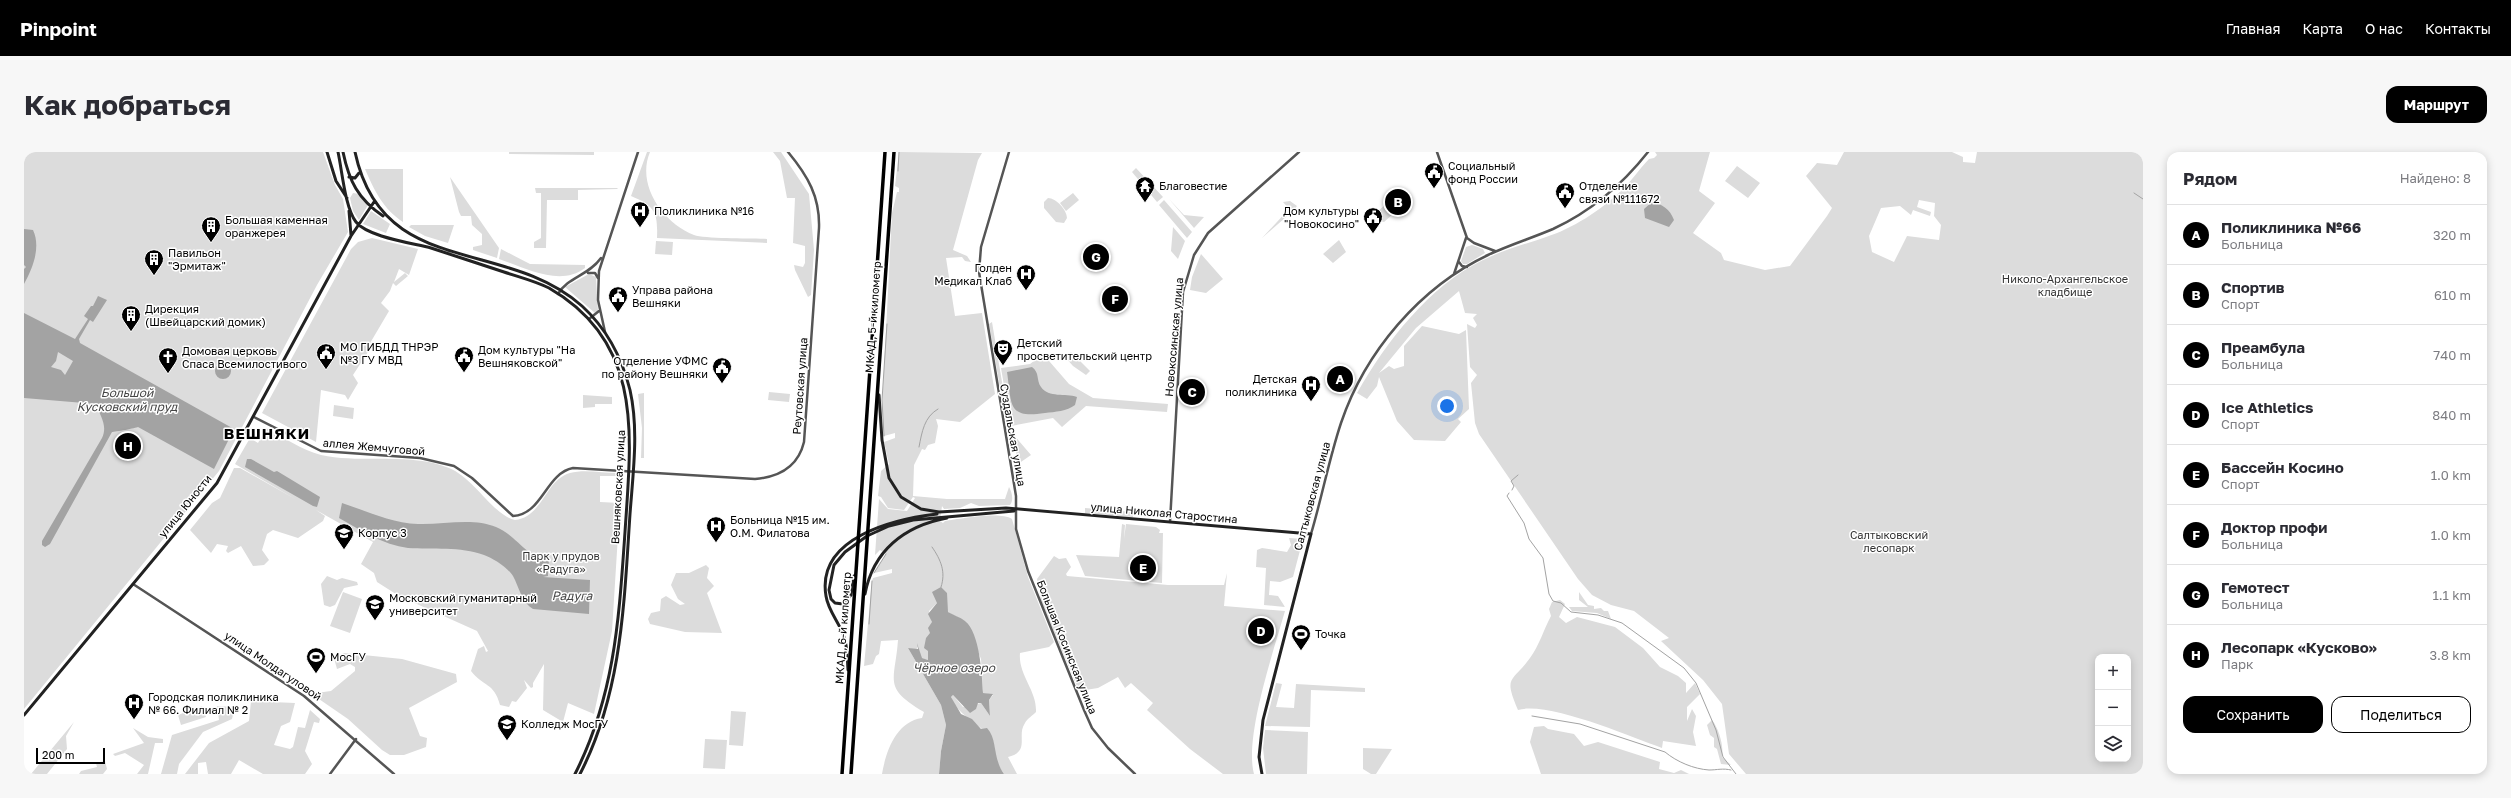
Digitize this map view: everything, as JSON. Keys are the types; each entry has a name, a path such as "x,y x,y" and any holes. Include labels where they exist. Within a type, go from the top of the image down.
{"highway":[{"name":"МКАД, 5-й километр","path":"863,483 885,152"},
{"name":"МКАД, 5-й километр","path":"871,484 894,153"},
{"name":"МКАД, 6-й километр","path":"842,774 863,483"},
{"name":"МКАД, 6-й километр","path":"851,774 871,484"}],"main road":[{"path":"327,152 335,178 348,200"},
{"path":"338,152 349,205 351,236"},
{"path":"342,152 348,175 371,207 388,219"},
{"name":"Вешняковская улица","path":"355,152 360,174 374,202 388,219 402,230 423,241 533,277 560,290 593,317 606,334 619,359 630,393 634,429 634,471 619,656 604,718 580,774"},
{"path":"335,178 338,181 342,179 341,167"},
{"path":"348,175 354,179 360,174"},
{"name":"улица Юности","path":"24,715 217,483 351,236 374,202"},
{"path":"349,205 359,225"},
{"name":"Вешняковская улица","path":"359,225 375,233 532,281 558,294 589,319 608,345 623,382 629,413 629,470 619,620 614,660 600,717 575,774"},
{"path":"878,373 880,426 885,464 892,485 904,500 921,509 944,515 1016,511"},
{"path":"848,681 846,641 829,607 827,581 839,557 863,538 902,523 967,510 1004,508 1016,511"},
{"name":"улица Николая Старостина","path":"1016,511 1312,534"},
{"path":"862,608 870,576 882,553 907,532 944,515"},
{"name":"Салтыковская улица","path":"1262,774 1259,756 1263,720 1312,534"},
{"path":"827,581 832,600 840,605 847,602 852,592 857,556"}],"street":[{"path":"589,319 598,314 598,279 604,253 638,152"},
{"name":"Реутовская улица","path":"629,470 765,478 786,470 800,455 805,436 819,224 813,190 805,173 788,152"},
{"name":"Суздальская улица","path":"1009,152 981,247 979,272 1015,492 1016,511"},
{"name":"Новокосинская улица","path":"1170,522 1182,310 1190,266 1204,237 1300,152"},
{"path":"1437,152 1466,237 1464,247 1450,278"},
{"name":"Салтыковская улица","path":"1312,534 1341,424 1364,372 1402,320 1428,294 1481,258 1560,226 1594,206 1621,184 1648,152"},
{"path":"1466,237 1484,248 1494,251 1500,250"},
{"path":"1464,247 1468,243 1478,245"},
{"path":"1481,258 1487,253 1484,248"},
{"path":"586,274 604,253"},
{"path":"1460,257 1461,266 1468,266"},
{"path":"558,294 566,283 586,274 595,273 598,279"},
{"path":"599,308 606,334"},
{"name":"аллея Жемчуговой","path":"254,417 321,451 420,458 454,466 472,478 513,516 528,511 555,477 568,469 580,467 629,470"},
{"name":"Большая Косинская улица","path":"1016,511 1016,529 1028,571 1092,728 1108,748 1135,774"},
{"name":"улица Молдагуловой","path":"133,584 260,665 304,696 356,739 394,774"},
{"path":"330,774 356,739"}],"green space":[{"path":"24,152 323,152 335,185 343,199 348,232 317,285 219,471 24,709"},
{"path":"509,152 594,152 594,155 509,154"},
{"path":"647,152 650,152 647,165 647,177 650,190 655,201 672,222 694,235 718,238 767,239 767,243 657,238 657,222 653,211 645,203 631,196"},
{"path":"773,152 781,152 809,194 814,250 811,295 808,297 794,265 803,267 805,263 805,246 793,243 795,198 787,198 780,161"},
{"path":"899,152 982,153 978,160 953,250 967,256 971,262 965,261 962,257 946,258 955,316 982,313 995,394 960,422 936,419 938,426 935,443 928,445 925,450 922,449 914,465 913,496 947,499 1005,499 1009,487 1011,491 1012,498 1010,505 979,506 971,503 960,508 944,509 942,506 940,521 943,523 945,521 969,517 989,516 1006,517 1012,519 1028,577 1054,642 1049,647 1020,653 1020,661 1024,676 1034,697 1036,712 1025,723 1022,733 1022,743 1019,751 1008,757 1017,774 1004,774 995,758 993,742 983,730 959,710 951,697 953,695 963,707 981,703 990,716 989,700 993,695 983,693 981,659 966,622 948,612 946,607 937,603 929,611 932,622 928,660 921,658 918,646 916,650 908,648 941,705 946,725 941,751 939,774 882,774 886,756 899,731 905,725 922,718 924,712 902,696 894,682 898,640 881,641 879,654 876,656 873,664 864,666 872,581 873,578 892,573 892,569 874,573 886,554 880,550 875,555 879,499 888,509 907,511 915,498 913,497 904,510 888,508 881,497 878,496 881,471 889,464 884,442 895,438 895,433 884,436 882,409 892,213 897,192 899,192 899,188 895,186"},
{"name":"Салтыковский лесопарк","path":"1655,152 1710,152 1699,191 1715,203 1693,233 1721,253 1724,260 1765,270 1790,266 1827,216 1832,208 1806,176 1817,163 1837,165 1844,152 1952,152 1963,157 1963,162 1975,163 1977,152 2143,152 2143,774 1746,774 1729,754 1722,704 1703,680 1661,641 1669,638 1634,611 1611,605 1592,595 1578,579 1479,434 1475,423 1471,383 1477,375 1470,367 1467,324 1475,328 1477,325 1473,318 1477,314 1465,313 1459,291 1416,328 1379,373 1389,366 1394,369 1404,366 1404,346 1422,326 1459,334 1466,330 1469,409 1458,419 1461,422 1445,441 1414,440 1397,421 1379,377 1377,386 1367,399 1357,393 1381,354 1395,335 1427,300 1445,285 1463,271 1491,256 1556,234 1586,218 1613,198 1625,187 1649,159 1654,158 1657,155","holes":["1919,200 1935,203 1934,216 1941,225 1939,240 1907,236 1894,262 1872,252 1869,236 1881,208 1900,206 1911,215 1913,210 1930,216 1931,212 1917,207"]},
{"path":"1737,166 1760,183 1748,198 1725,181"},
{"path":"1136,168 1163,197 1157,202 1132,172"},
{"path":"365,169 403,169 403,222 385,205 376,192"},
{"path":"450,177 499,248 497,258 473,250 473,247 482,245 482,234 472,225 471,216 461,216"},
{"path":"535,188 618,188 578,190 578,200 547,200 546,248 534,248 534,242 541,238 541,193 536,193"},
{"path":"353,193 359,194 368,205 359,220 353,211 350,198"},
{"path":"1073,193 1079,200 1066,211 1060,203"},
{"path":"1048,198 1058,202 1063,208 1067,215 1064,223 1056,222 1044,208 1044,202"},
{"path":"1169,199 1184,215 1204,217 1194,228"},
{"path":"1164,200 1192,232 1187,238 1159,205"},
{"path":"1290,201 1297,206 1262,238 1289,209 1283,202"},
{"path":"1385,205 1393,214 1384,222 1370,218"},
{"path":"371,211 390,224 386,233 363,224"},
{"path":"411,225 454,225 448,243 425,236 409,227"},
{"path":"1173,227 1185,241 1178,259 1171,251"},
{"path":"372,238 418,249 409,275 399,269 394,282 405,273 408,276 396,286 393,283 390,291 381,303 389,311 366,350 368,352 353,375 358,383 348,400 345,395 321,390 316,442 262,413 351,249 358,242"},
{"path":"1339,240 1346,252 1333,263 1323,254"},
{"path":"656,241 673,242 672,255 655,254"},
{"path":"1472,245 1483,249 1485,253 1467,264 1463,264 1461,261 1466,247"},
{"path":"501,249 530,264 585,265 585,268 565,276 542,274 499,259"},
{"path":"1201,254 1223,279 1206,293 1190,290 1192,277"},
{"path":"589,274 596,277 598,311 595,313 565,287"},
{"path":"992,322 1010,430 1007,428 989,324"},
{"path":"1071,352 1090,371 1086,375 1073,366 1065,357"},
{"path":"1043,354 1069,384 1093,398 1168,404 1167,412 1086,406 1062,427 1053,418 1011,426 1001,368 1030,364"},
{"path":"769,392 790,394 789,402 768,400"},
{"path":"644,393 644,458 641,458 642,428 638,394"},
{"path":"583,395 612,397 612,404 595,404 595,407 583,408"},
{"path":"334,405 354,408 353,419 333,416"},
{"name":"Парк у прудов «Радуга»","path":"266,428 300,447 321,455 353,459 418,460 449,468 467,480 499,512 515,520 532,512 555,483 570,473 587,471 617,473 617,476 600,476 600,502 620,503 612,631 594,714 568,703 563,722 543,710 544,664 533,683 533,687 531,688 524,680 527,688 516,702 512,701 509,707 500,705 495,692 471,671 478,649 484,646 486,652 488,651 477,631 399,596 377,582 374,573 361,564 373,542 316,510 325,516 323,521 298,538 273,530 267,534 262,550 269,560 264,565 253,566 241,546 228,553 226,551 228,546 217,544 211,553 190,530 212,503 220,498 234,468 240,468 297,500 235,464 250,438 258,443"},
{"path":"1013,434 1031,455 1018,464"},
{"path":"1085,508 1133,512 1133,517 1085,513"},
{"path":"1122,524 1125,525 1124,539 1126,524 1156,527 1160,530 1159,533 1163,533 1162,583 1085,576 1076,555 1119,557"},
{"path":"1289,538 1303,539 1293,577 1280,582 1270,581 1269,595 1278,596 1285,607 1264,605 1266,568 1256,567 1257,550 1262,548 1287,552 1291,545"},
{"path":"1054,556 1059,559 1066,558 1071,567 1066,574 1067,576 1168,585 1224,585 1227,573 1224,606 1285,611 1268,670 1257,716 1253,738 1252,758 1254,774 1223,774 1190,749 1147,710 1153,703 1131,683 1125,688 1118,677 1098,688 1079,691 1041,601 1037,579"},
{"path":"706,565 709,568 707,578 714,586 707,593 722,633 685,632 650,624 648,619 651,613 660,611 661,599 666,596 680,605 685,604 678,599 671,585 676,573 689,573"},
{"path":"327,576 337,580 342,578 357,582 358,585 344,588 335,605 330,607 324,605 321,584"},
{"path":"343,592 362,599 350,633 330,626"},
{"path":"1579,592 1588,605 1594,606 1594,609 1601,608 1604,611 1608,611 1611,619 1597,613 1572,611 1569,607 1588,607 1579,600"},
{"path":"1560,600 1565,604 1559,617 1566,623 1577,617 1615,627 1643,648 1660,667 1678,676 1686,683 1686,693 1695,683 1700,694 1687,707 1687,721 1692,709 1696,716 1693,732 1696,746 1663,741 1662,748 1569,715 1532,709 1518,710 1513,699 1510,685 1514,676 1524,666 1536,648 1551,616 1549,609 1552,602"},
{"path":"344,653 402,659 456,674 457,682 409,708 420,736 427,738 426,747 404,755 390,755 382,750 348,719 316,697 316,693 331,691 355,671 355,667 350,664 337,669 334,658"},
{"path":"1276,683 1282,684 1276,707 1294,708 1296,684 1365,688 1365,692 1311,690 1310,727 1265,726"},
{"path":"251,701 295,703 290,722 281,726 274,745 290,749 293,747 298,727 305,728 310,710 320,719 319,723 314,722 305,751 312,764 305,774 263,774 239,760 231,774 208,774 206,762 198,763 198,774 185,774 209,743 249,721"},
{"path":"202,706 206,717 181,725 178,715"},
{"path":"217,706 235,707 232,719 203,732 179,764 177,774 161,774 172,735 219,720"},
{"path":"731,711 746,712 743,746 729,745"},
{"path":"1712,720 1717,728 1720,738 1722,757 1731,765 1721,764 1717,749 1714,747 1714,738 1710,735 1707,725"},
{"path":"74,722 66,736 67,749 47,774 31,774"},
{"path":"1544,726 1548,729 1574,734 1584,746 1598,742 1660,762 1659,769 1674,773 1681,770 1689,774 1541,774 1530,742 1534,727"},
{"path":"133,728 148,737 163,739 163,743 155,743 148,774 137,774 144,765 125,753 115,756 113,754 144,743"},
{"path":"1265,730 1308,732 1307,774 1266,774 1263,748"},
{"path":"705,739 727,740 725,769 703,768"},
{"path":"1363,748 1392,749 1376,774 1371,774 1363,769"},
{"path":"105,761 107,769 103,774 79,774 81,771 97,767 96,763"}],"water":[{"path":"1652,202 1659,204 1668,210 1674,220 1669,227 1645,218 1644,209"},
{"path":"24,229 33,230 36,250 33,264 24,284 24,269 26,267 24,265"},
{"name":"Большой Кусковский пруд","path":"98,296 107,300 93,322 90,320 79,339 80,343 234,429 214,469 138,427 112,432 50,544 45,547 42,545 42,541 102,438 104,433 104,425 96,404 24,398 24,313 75,339 88,319 84,316 91,306 93,306","holes":["58,352 73,361 65,375 61,370 51,367 56,361"]},
{"path":"223,363 229,365 231,371 229,377 223,379 217,377 215,371 217,365"},
{"path":"1032,367 1036,372 1041,387 1044,390 1048,393 1077,397 1075,405 1065,410 1049,413 1024,414 1018,411 1011,401 1007,372"},
{"path":"247,459 251,459 274,472 277,471 320,497 317,507 245,467"},
{"name":"Радуга","path":"342,503 379,516 408,523 427,524 477,522 496,527 510,535 535,556 549,561 548,568 543,569 548,570 548,576 543,577 590,580 589,614 533,609 523,599 511,573 492,558 466,550 408,548 390,544 363,532 339,518"},
{"name":"Чёрное озеро","path":"941,587 947,593 948,612 965,621 974,635 979,655 983,693 993,694 989,700 990,716 981,703 978,703 976,709 970,713 953,695 951,697 961,714 972,719 981,729 987,728 993,738 1000,768 1004,774 939,774 941,751 946,725 941,705 908,648 918,649 917,643 922,658 928,660 928,651 924,648 926,638 930,633 928,628 932,622 928,614 937,603 932,592"}],"waterway":[{"path":"898,171 899,152"},
{"path":"2134,193 2143,199"},
{"path":"884,436 882,400 887,324"},
{"path":"919,447 924,425 933,412 938,409"},
{"path":"1512,490 1514,486 1511,481 1518,475"},
{"path":"1509,493 1507,496 1524,523 1529,539 1543,558 1549,594 1553,601 1561,603 1571,612 1598,615 1622,623 1684,668 1696,683 1716,730 1723,757 1736,774"},
{"path":"932,547 942,566 943,576 941,587"},
{"path":"874,573 886,554"},
{"path":"869,624 872,581"},
{"path":"1532,716 1580,724 1665,752 1680,762 1692,767 1709,770 1731,770"}],"place":[{"name":"Социальный фонд России","path":"1434,189"},
{"name":"Спортив","path":"1398,202"},
{"name":"Благовестие","path":"1145,203"},
{"name":"Отделение связи №111672","path":"1565,209"},
{"name":"Поликлиника №16","path":"640,228"},
{"name":"Дом культуры \"Новокосино\"","path":"1373,234"},
{"name":"Большая каменная оранжерея","path":"211,243"},
{"name":"Гемотест","path":"1096,257"},
{"name":"Павильон \"Эрмитаж\"","path":"154,276"},
{"name":"Голден Медикал Клаб","path":"1026,291"},
{"name":"Доктор профи","path":"1115,299"},
{"name":"Управа района Вешняки","path":"618,313"},
{"name":"Дирекция (Швейцарский домик)","path":"131,332"},
{"name":"Детский просветительский центр","path":"1003,366"},
{"name":"МО ГИБДД ТНРЭР №3 ГУ МВД","path":"326,370"},
{"name":"Дом культуры \"На Вешняковской\"","path":"464,373"},
{"name":"Домовая церковь Спаса Всемилостивого","path":"168,374"},
{"name":"Поликлиника №66","path":"1340,379"},
{"name":"Отделение УФМС по району Вешняки","path":"722,384"},
{"name":"Преамбула","path":"1192,392"},
{"name":"Детская поликлиника","path":"1311,402"},
{"name":"Лесопарк «Кусково»","path":"128,446"},
{"name":"Больница №15 им. О.М. Филатова","path":"716,543"},
{"name":"Корпус 3","path":"344,550"},
{"name":"Бассейн Косино","path":"1143,568"},
{"name":"Московский гуманитарный университет","path":"375,621"},
{"name":"Ice Athletics","path":"1261,631"},
{"name":"Точка","path":"1301,651"},
{"name":"МосГУ","path":"316,674"},
{"name":"Городская поликлиника № 66. Филиал № 2","path":"134,720"},
{"name":"Колледж МосГУ","path":"507,741"}],"district":[{"name":"ВЕШНЯКИ","path":"267,434"}],"park label":[{"name":"Николо-Архангельское кладбище","path":"2065,285"}]}
